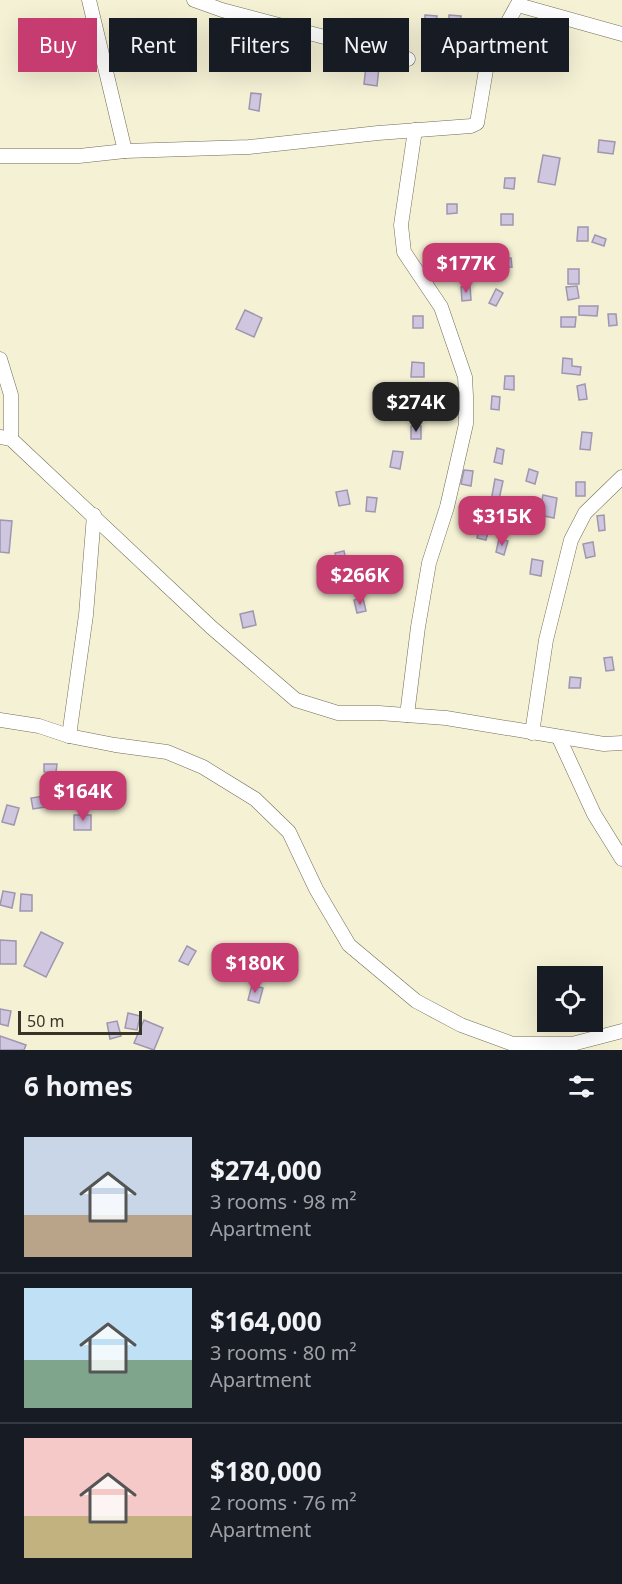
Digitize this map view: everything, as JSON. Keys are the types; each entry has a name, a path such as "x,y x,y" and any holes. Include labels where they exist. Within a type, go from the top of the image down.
{"street":[{"path":"89,0 125,151"},
{"path":"194,0 222,10 323,36"},
{"path":"0,156 79,156 125,151 249,147 471,126 477,123 488,58 519,2 622,34"},
{"path":"407,715 429,563 447,507 466,424 465,377 441,307 404,252 401,225 415,130"},
{"path":"0,359 11,395 5,438 94,515 211,627 296,700 338,713 446,718 559,738 604,744 622,743"},
{"path":"532,733 546,640 571,540 585,513 622,477"},
{"path":"69,736 86,615 94,515"},
{"path":"0,720 39,726 69,736 115,745 167,752 202,767 255,799 289,832 316,889 349,945 416,1001 461,1025 513,1044 572,1044 622,1031"},
{"path":"559,738 594,814 622,859"}],"building":[{"path":"425,15 437,16 437,18 425,18"},
{"path":"449,15 461,16 461,18 449,18"},
{"path":"365,72 379,72 377,86 364,84"},
{"path":"251,93 261,94 259,111 249,109"},
{"path":"599,140 615,142 613,154 598,152"},
{"path":"543,155 560,158 555,185 538,182"},
{"path":"505,178 515,178 514,189 504,188"},
{"path":"447,204 457,204 457,213 447,214"},
{"path":"501,214 513,214 513,225 501,225"},
{"path":"578,227 588,227 588,241 577,241"},
{"path":"595,235 606,239 604,246 592,242"},
{"path":"478,245 479,258 469,259 468,246"},
{"path":"511,258 512,267 500,268 499,259"},
{"path":"568,269 579,269 579,284 568,284"},
{"path":"470,286 471,300 462,301 461,287"},
{"path":"577,286 579,298 568,300 566,287"},
{"path":"496,289 503,293 496,306 489,303"},
{"path":"579,306 598,306 597,316 579,315"},
{"path":"245,310 262,318 254,337 236,329"},
{"path":"608,314 616,314 617,325 609,326"},
{"path":"413,316 423,316 423,328 413,328"},
{"path":"561,317 576,317 575,327 561,327"},
{"path":"563,358 572,359 572,366 581,367 580,375 562,373"},
{"path":"412,362 424,363 424,377 411,377"},
{"path":"505,376 514,376 514,390 504,389"},
{"path":"585,384 587,399 579,400 577,386"},
{"path":"492,396 500,397 499,410 491,409"},
{"path":"383,403 396,405 394,417 382,415"},
{"path":"411,426 421,426 421,439 411,439"},
{"path":"582,432 592,433 590,450 580,449"},
{"path":"497,448 504,450 502,464 494,462"},
{"path":"393,451 403,452 400,469 390,467"},
{"path":"529,469 538,472 535,484 526,481"},
{"path":"464,470 473,471 471,486 461,484"},
{"path":"495,479 503,481 496,513 475,509 477,499 491,501"},
{"path":"576,482 585,482 585,496 576,496"},
{"path":"347,490 350,504 339,506 336,492"},
{"path":"543,495 557,498 554,518 539,515"},
{"path":"367,497 377,498 375,512 366,511"},
{"path":"507,497 517,499 514,518 503,516"},
{"path":"604,515 605,530 599,531 597,516"},
{"path":"0,520 12,521 9,553 0,552"},
{"path":"480,526 489,528 486,540 477,538"},
{"path":"499,539 508,541 504,555 496,552"},
{"path":"593,542 595,556 586,558 583,544"},
{"path":"344,551 348,570 339,572 335,553"},
{"path":"532,559 543,561 541,576 530,574"},
{"path":"363,598 366,611 357,613 354,600"},
{"path":"253,611 256,625 243,628 240,614"},
{"path":"612,657 614,670 606,671 604,658"},
{"path":"570,677 581,678 580,688 569,688"},
{"path":"44,764 57,764 56,772 44,772"},
{"path":"63,780 66,801 49,803 46,782"},
{"path":"44,796 45,807 33,809 31,798"},
{"path":"7,805 19,808 14,825 2,822"},
{"path":"74,815 91,815 91,830 74,830"},
{"path":"3,891 15,893 12,908 0,905"},
{"path":"21,894 32,895 32,911 20,911"},
{"path":"41,932 63,943 46,977 24,966"},
{"path":"0,940 16,941 16,964 0,964"},
{"path":"187,946 196,951 188,965 179,961"},
{"path":"252,985 263,988 259,1003 248,1000"},
{"path":"0,1009 11,1011 8,1026 0,1024"},
{"path":"128,1013 140,1016 137,1030 125,1028"},
{"path":"144,1020 163,1028 154,1050 134,1043"},
{"path":"117,1021 121,1036 110,1039 107,1023"},
{"path":"0,1036 26,1045 24,1050 0,1050"}]}
